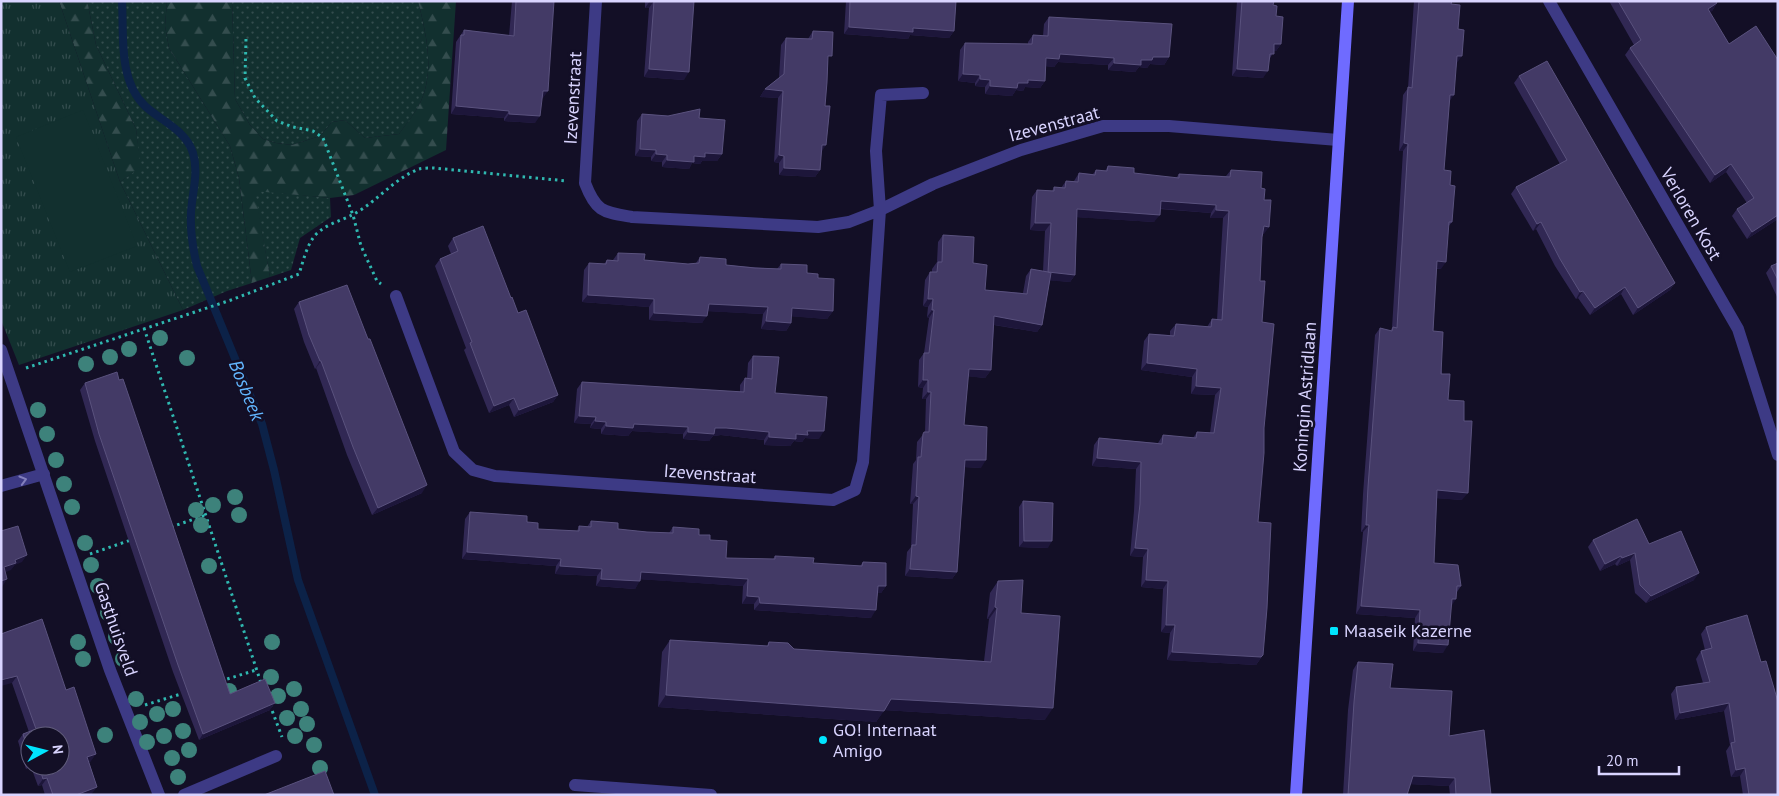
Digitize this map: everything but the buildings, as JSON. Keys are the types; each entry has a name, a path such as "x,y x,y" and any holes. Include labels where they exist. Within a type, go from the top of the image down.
{"main road":[{"name":"Koningin Astridlaan","path":"1296,795 1348,1"}],"street":[{"name":"Izevenstraat","path":"596,1 585,183 592,200 607,212 632,217 818,227 850,222 880,210 933,184 1021,150 1103,126 1169,126 1338,140"},
{"name":"Verloren Kost","path":"1549,1 1738,330 1778,455"},
{"name":"Izevenstraat","path":"396,296 454,452 473,470 495,476 833,500 855,490 863,462 880,210 876,151 881,95 923,93"},
{"name":"Gasthuisveld","path":"1,350 126,711 159,795"},
{"path":"1,486 44,474"},
{"path":"184,795 276,756"},
{"path":"575,785 711,795"}],"path":[{"path":"246,39 245,78 255,98 277,121 313,131 323,138 353,214 361,246 377,281 396,296"},
{"path":"10,373 231,300 299,274 304,257 313,238 321,230 353,214 378,198 399,180 420,169 434,168 585,183"},
{"path":"144,328 263,687"},
{"path":"168,528 206,515"},
{"path":"73,559 139,537"},
{"path":"219,682 256,670"},
{"path":"126,711 191,690"},
{"path":"269,704 285,746 276,756"}],"green space":[{"path":"1,1 59,1 120,182 183,310 19,365 1,320"},
{"path":"59,1 86,1 96,45 136,129 141,167 120,182"},
{"path":"86,1 167,1 165,26 169,48 230,146 239,178 252,283 227,291 183,310 120,182 140,167 136,129 96,45"},
{"path":"167,1 232,1 235,99 250,125 263,139 292,145 320,136 332,122 345,120 365,138 399,134 419,105 428,77 428,51 418,1 456,1 446,150 354,195 330,198 255,191 270,277 252,283 239,178 230,146 169,48 165,26"},
{"path":"232,1 418,1 428,51 428,77 421,101 416,110 399,134 365,138 345,120 332,122 320,136 292,145 263,139 250,125 235,99"},
{"path":"83,110 137,246 70,272 16,137"},
{"path":"254,190 330,198 331,217 300,238 291,270 270,277"}],"waterway":[{"name":"Bosbeek","path":"122,1 124,56 130,83 136,95 145,106 179,132 190,145 193,153 195,176 191,226 197,266 262,424 298,580 375,795"}],"place":[{"name":"Maaseik Kazerne","path":"1334,631"},
{"name":"GO! Internaat Amigo","path":"823,740"}]}
